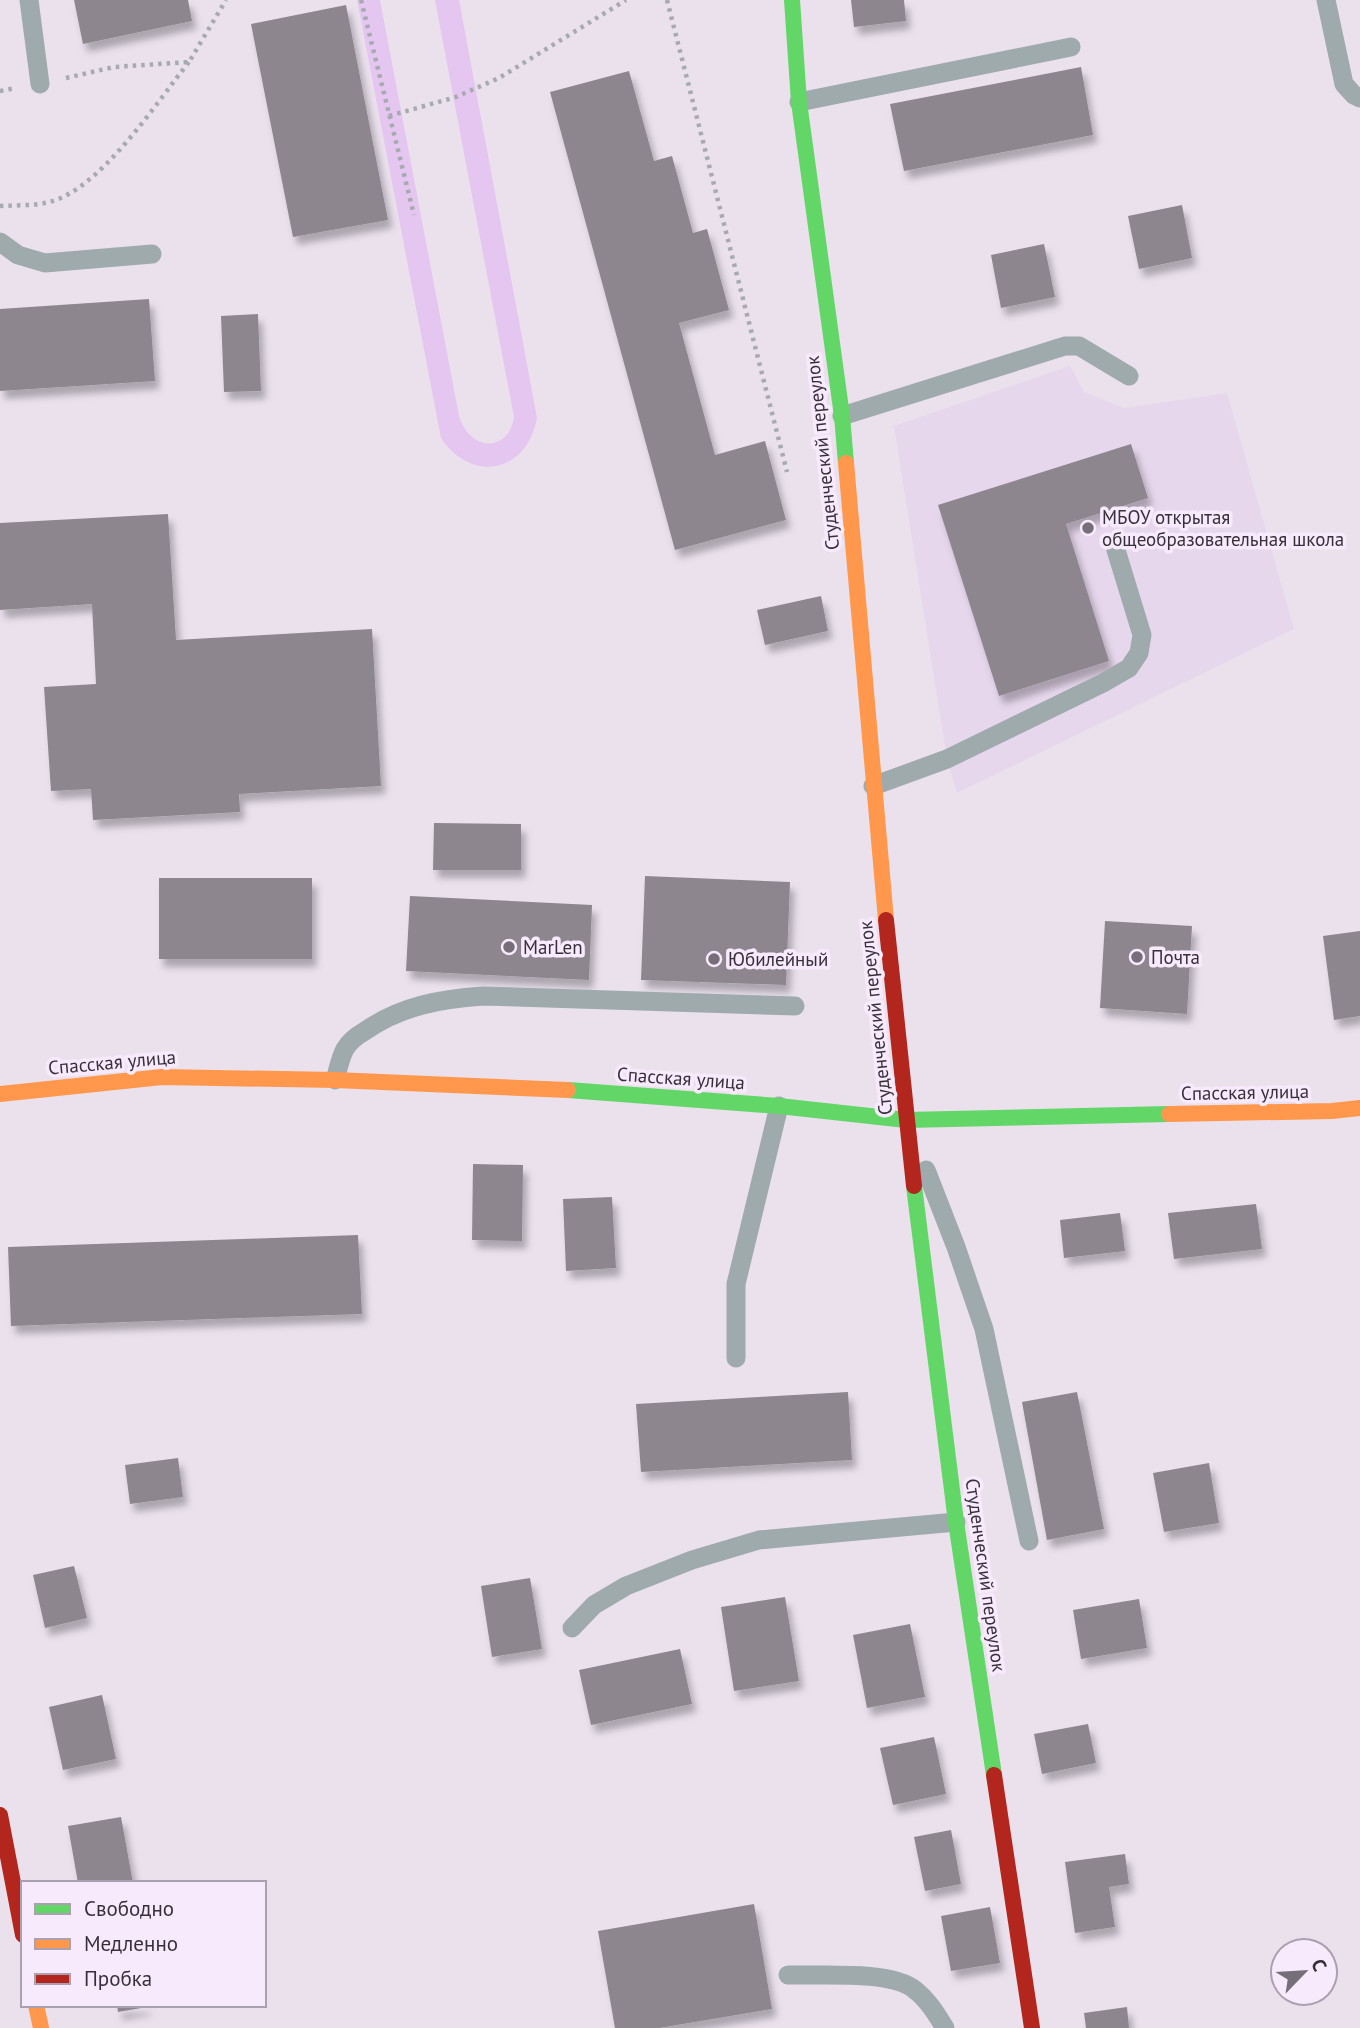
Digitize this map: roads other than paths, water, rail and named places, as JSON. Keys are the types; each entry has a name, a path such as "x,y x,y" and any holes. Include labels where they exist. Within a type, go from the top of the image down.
{"street":[{"name":"Студенческий переулок","path":"792,0 799,102 842,416 873,786 906,1120 956,1521 1032,2028"},
{"name":"Спасская улица","path":"0,1094 162,1077 335,1080 535,1088 779,1106 906,1120 1332,1111 1360,1108"},
{"path":"0,1815 21,1924"},
{"path":"36,2007 40,2028"}],"lane":[{"path":"29,0 40,84"},
{"path":"1326,0 1344,84 1360,97"},
{"path":"799,102 1071,47"},
{"path":"0,242 18,255 46,263 152,254"},
{"path":"842,416 1065,346 1079,346 1129,376"},
{"path":"873,786 947,759 1129,668 1139,653 1142,635 1116,550"},
{"path":"335,1080 345,1048 359,1035 379,1021 405,1009 447,999 483,996 795,1006"},
{"path":"736,1358 736,1284 779,1106"},
{"path":"906,1120 956,1247 984,1329 1029,1541"},
{"path":"572,1628 594,1605 626,1586 692,1560 759,1540 956,1521"},
{"path":"788,1975 888,1978 914,1989 935,2012 945,2028"}],"place":[{"name":"МБОУ открытая общеобразовательная школа","path":"1088,528"},
{"name":"MarLen","path":"509,947"},
{"name":"Почта","path":"1137,957"},
{"name":"Юбилейный","path":"714,959"}]}
